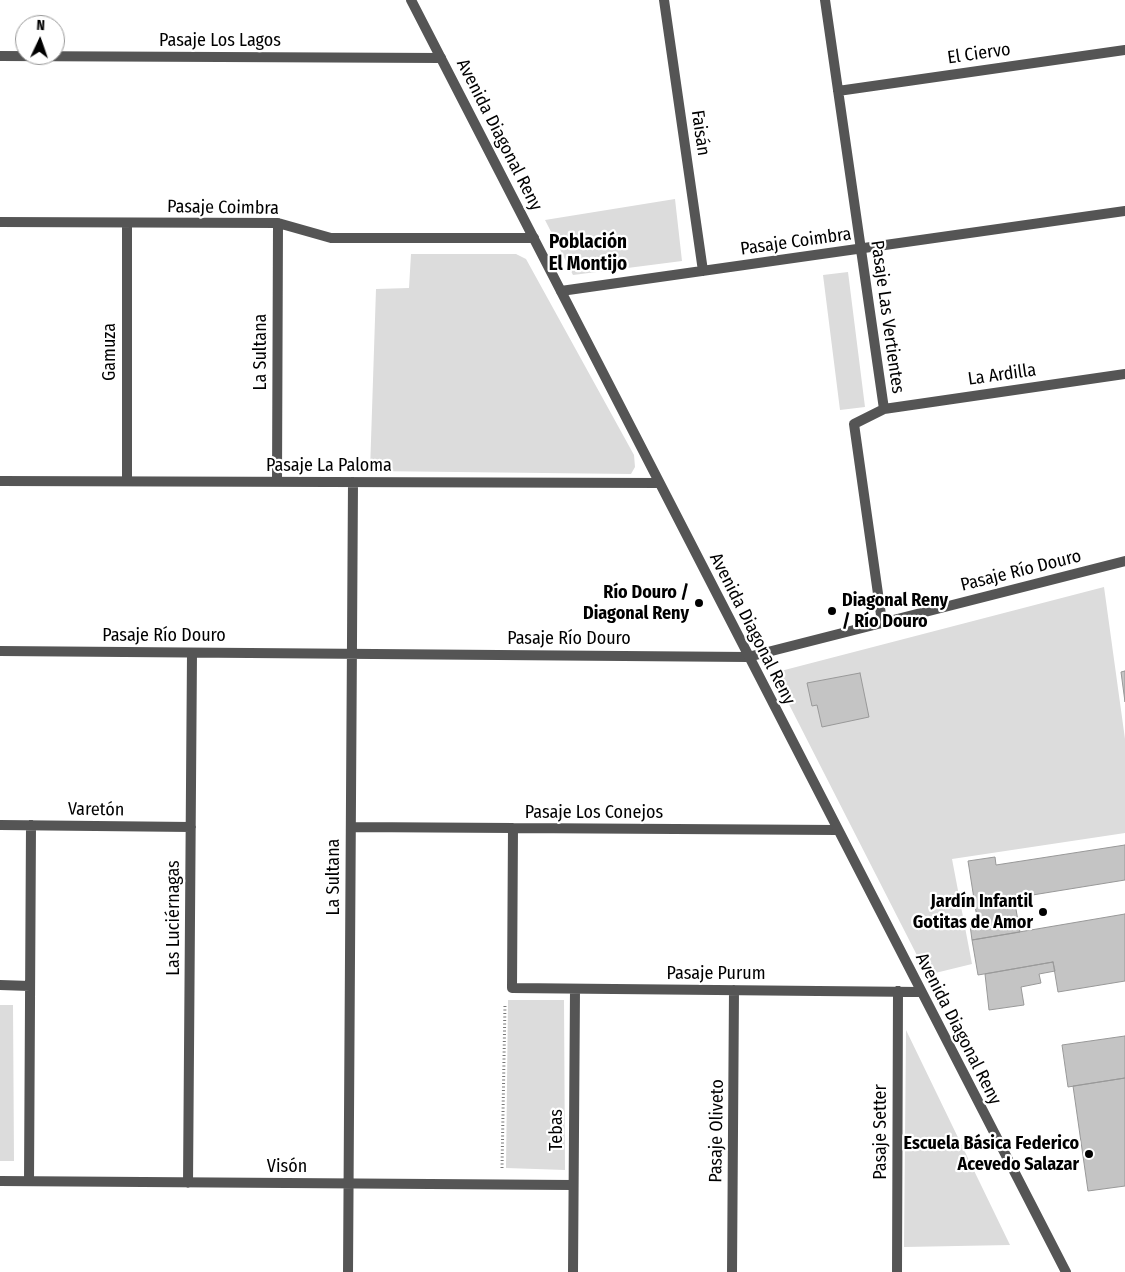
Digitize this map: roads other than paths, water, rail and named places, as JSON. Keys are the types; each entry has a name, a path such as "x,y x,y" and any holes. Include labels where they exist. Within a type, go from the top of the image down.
{"street":[{"name":"Avenida Diagonal Reny","path":"410,0 1066,1272"},
{"name":"Faisán","path":"664,0 704,271"},
{"name":"Pasaje Las Vertientes","path":"825,0 884,409 854,424 882,622"},
{"name":"El Ciervo","path":"838,91 1125,50"},
{"name":"Pasaje Los Lagos","path":"0,56 441,58"},
{"name":"Pasaje Coimbra","path":"561,291 1125,211"},
{"name":"Pasaje Coimbra","path":"0,222 278,223 331,238 534,238"},
{"name":"Gamuza","path":"127,223 127,481"},
{"name":"La Sultana","path":"277,482 278,223"},
{"name":"La Ardilla","path":"884,409 1125,374"},
{"name":"Pasaje La Paloma","path":"0,481 659,483"},
{"name":"La Sultana","path":"348,1272 354,482"},
{"name":"Pasaje Río Douro","path":"0,652 748,657 1125,561"},
{"name":"Las Luciérnagas","path":"188,1182 192,653"},
{"name":"Varetón","path":"0,825 191,827"},
{"path":"29,1181 31,825"},
{"name":"Pasaje Los Conejos","path":"351,827 837,830"},
{"name":"Pasaje Purum","path":"513,828 512,988 920,992"},
{"path":"0,985 30,986"},
{"name":"Tebas","path":"573,1272 575,989"},
{"name":"Pasaje Oliveto","path":"732,1272 734,990"},
{"name":"Pasaje Setter","path":"897,1272 898,991"},
{"name":"Visón","path":"0,1181 573,1185"}],"place":[{"name":"Río Douro / Diagonal Reny","path":"699,603"},
{"name":"Diagonal Reny / Río Douro","path":"832,611"},
{"name":"Jardín Infantil Gotitas de Amor","path":"1043,912"},
{"name":"Escuela Básica Federico Acevedo Salazar","path":"1089,1154"}],"district":[{"name":"Población El Montijo","path":"588,254"}]}
